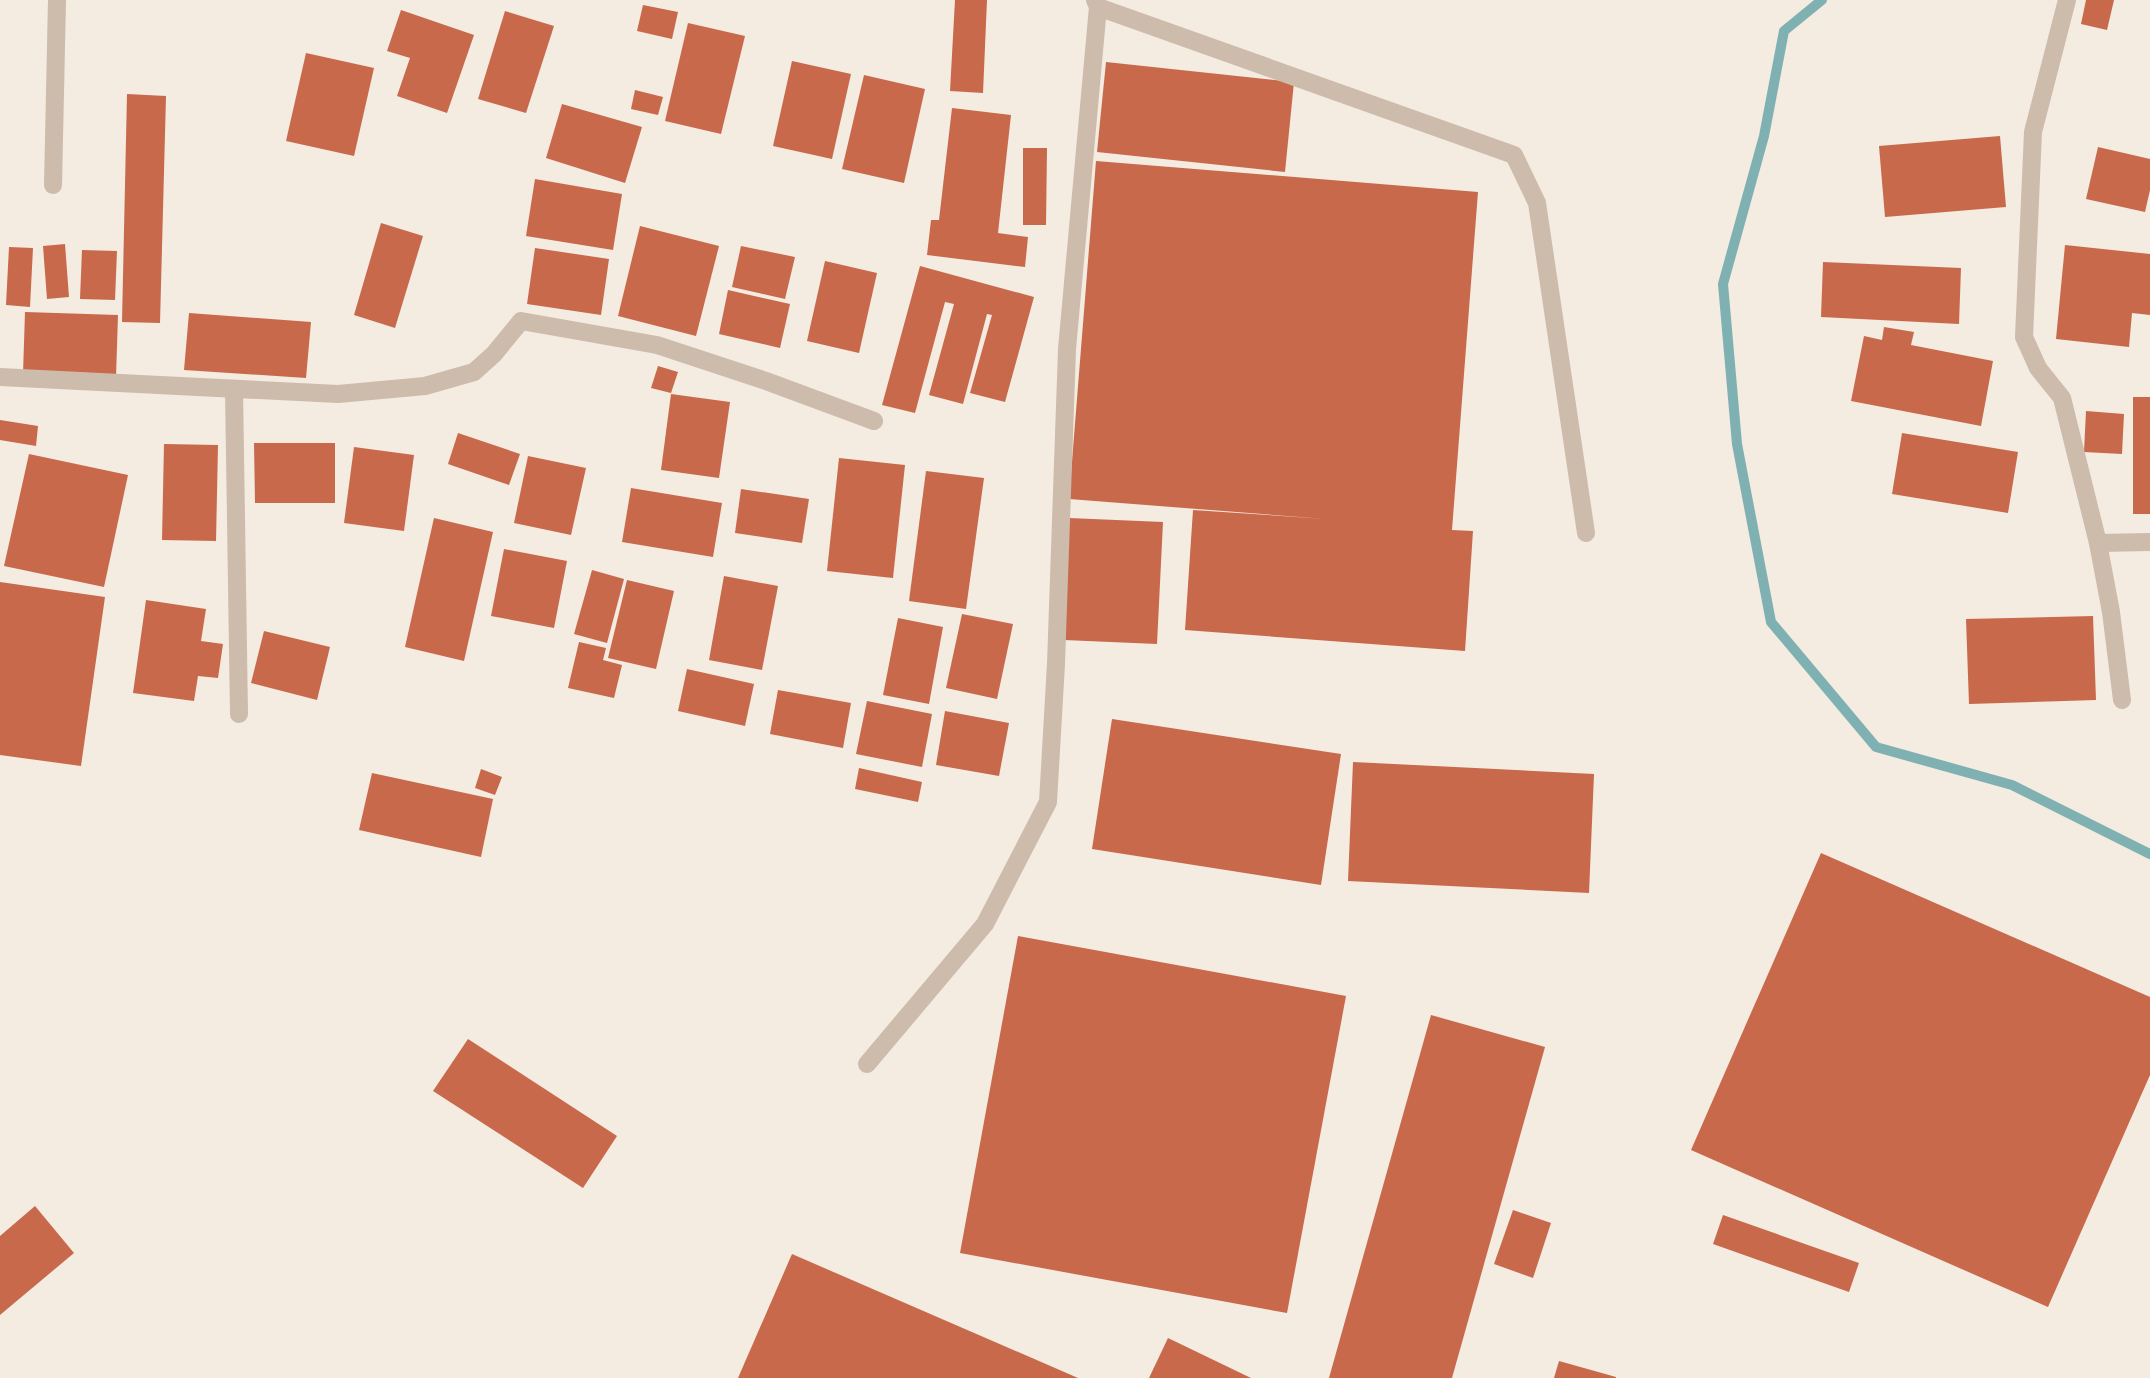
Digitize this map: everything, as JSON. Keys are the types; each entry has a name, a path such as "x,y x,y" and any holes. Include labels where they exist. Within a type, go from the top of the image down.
{"street":[{"path":"53,185 57,0"},
{"path":"2067,0 2033,132 2024,337 2038,368 2062,398 2098,543 2111,612 2122,700"},
{"path":"867,1064 985,924 1048,802 1056,664 1067,349 1097,3 1514,155 1537,203 1586,533"},
{"path":"0,377 338,394 425,386 474,372 494,354 521,321 657,345 874,421"},
{"path":"234,389 239,714"},
{"path":"2098,543 2150,542"}],"building":[{"path":"955,0 987,0 983,93 950,91"},
{"path":"2086,0 2114,0 2107,30 2081,24"},
{"path":"643,5 678,12 672,39 637,31"},
{"path":"401,10 474,35 447,113 397,96 410,58 387,51"},
{"path":"505,11 554,26 526,113 478,99"},
{"path":"688,23 745,36 721,134 665,121"},
{"path":"306,53 374,68 354,156 286,141"},
{"path":"792,61 851,74 832,159 773,146"},
{"path":"1106,62 1294,82 1285,172 1097,152"},
{"path":"864,75 925,89 904,183 842,169"},
{"path":"635,90 663,97 658,115 631,109"},
{"path":"127,94 166,96 160,323 122,322"},
{"path":"562,104 642,127 625,183 546,158"},
{"path":"952,108 1011,115 998,233 1028,237 1025,267 927,255 931,220 939,220"},
{"path":"2000,136 2006,207 1885,217 1879,146"},
{"path":"2098,147 2150,159 2150,190 2145,212 2086,199"},
{"path":"1023,148 1047,148 1046,225 1023,225"},
{"path":"1096,161 1478,192 1452,530 1473,531 1465,651 1185,630 1193,510 1326,519 1069,499"},
{"path":"535,179 622,194 613,250 526,236"},
{"path":"381,223 423,236 395,328 354,315"},
{"path":"640,226 719,246 696,336 618,316"},
{"path":"65,244 69,297 47,299 43,246"},
{"path":"2065,245 2150,254 2150,315 2132,313 2129,347 2056,339"},
{"path":"741,246 795,257 785,299 732,287"},
{"path":"9,247 33,248 30,307 6,305"},
{"path":"535,248 609,259 601,315 527,304"},
{"path":"82,250 117,251 115,300 80,299"},
{"path":"825,261 877,273 859,353 807,341"},
{"path":"1823,262 1961,268 1959,324 1821,317"},
{"path":"920,266 1034,297 1005,402 970,393 992,315 987,314 963,404 929,395 954,304 945,302 915,413 882,405"},
{"path":"728,290 790,304 780,348 719,334"},
{"path":"25,312 118,315 116,377 23,374"},
{"path":"189,313 311,322 306,378 184,370"},
{"path":"1884,327 1914,332 1911,345 1993,361 1981,426 1851,401 1864,336 1882,340"},
{"path":"658,366 678,372 671,393 651,388"},
{"path":"671,394 730,402 719,478 661,470"},
{"path":"2133,397 2150,397 2150,514 2133,514"},
{"path":"2086,411 2124,414 2122,454 2084,452"},
{"path":"0,420 38,426 36,446 0,440"},
{"path":"458,433 520,454 509,485 448,464"},
{"path":"1902,433 2018,452 2008,513 1892,494"},
{"path":"254,443 335,443 335,503 255,503"},
{"path":"164,444 218,445 216,541 162,540"},
{"path":"354,447 414,455 404,531 344,523"},
{"path":"29,454 128,475 104,587 4,566"},
{"path":"528,456 586,468 571,535 514,523"},
{"path":"839,458 905,465 893,578 827,571"},
{"path":"926,471 984,478 966,609 909,601"},
{"path":"631,488 722,503 713,557 622,542"},
{"path":"741,489 809,499 802,543 735,533"},
{"path":"434,518 493,532 464,661 405,647"},
{"path":"1069,518 1163,522 1157,644 1064,640"},
{"path":"504,549 567,561 554,628 491,616"},
{"path":"592,570 624,579 607,643 574,634"},
{"path":"724,576 778,586 762,670 709,660"},
{"path":"627,580 674,591 656,669 608,658"},
{"path":"0,582 105,597 81,766 0,755"},
{"path":"146,600 206,609 201,641 223,644 218,678 198,676 194,701 133,693"},
{"path":"962,614 1013,624 997,699 946,688"},
{"path":"2093,616 2096,700 1969,704 1966,619"},
{"path":"898,618 943,627 929,704 883,695"},
{"path":"264,631 330,647 317,700 251,683"},
{"path":"579,642 606,648 603,660 622,665 614,698 568,688"},
{"path":"687,669 754,684 745,726 678,711"},
{"path":"778,690 851,703 843,748 770,734"},
{"path":"867,701 932,714 922,767 856,754"},
{"path":"945,711 1009,723 999,776 936,765"},
{"path":"1112,719 1341,754 1321,885 1092,849"},
{"path":"1353,762 1594,774 1589,893 1348,881"},
{"path":"859,768 922,782 918,802 855,789"},
{"path":"481,769 502,777 495,795 475,788"},
{"path":"372,773 493,799 481,857 359,830"},
{"path":"1821,853 2150,997 2150,1075 2048,1307 1691,1150"},
{"path":"1018,936 1346,996 1287,1313 960,1253"},
{"path":"1431,1015 1545,1047 1452,1378 1329,1378"},
{"path":"468,1039 617,1136 583,1188 433,1091"},
{"path":"35,1206 74,1253 0,1315 0,1236"},
{"path":"1513,1210 1551,1223 1533,1278 1494,1264"},
{"path":"1723,1215 1859,1263 1849,1292 1713,1244"},
{"path":"792,1254 1078,1378 738,1378"},
{"path":"1168,1338 1251,1378 1149,1378"},
{"path":"1559,1361 1616,1377 1616,1378 1554,1378"}],"waterway":[{"path":"1822,0 1784,31 1764,136 1723,284 1737,444 1771,622 1876,747 2012,785 2150,854"}]}
